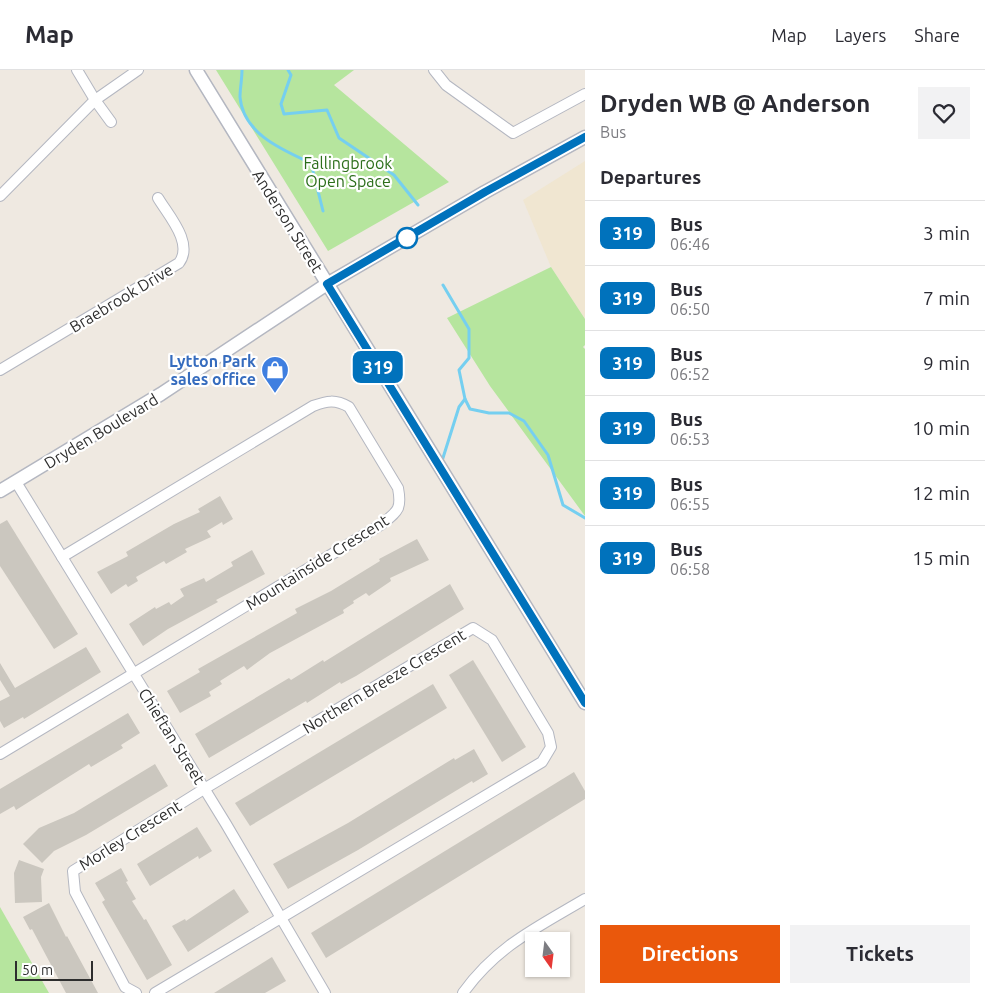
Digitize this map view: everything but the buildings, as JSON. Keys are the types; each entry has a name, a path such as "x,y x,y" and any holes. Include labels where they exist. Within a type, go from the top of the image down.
{"street":[{"path":"77,70 111,122"},
{"path":"0,196 95,100 138,70"},
{"name":"Anderson Street","path":"196,70 585,704"},
{"path":"434,70 446,84 513,133 585,94"},
{"name":"Dryden Boulevard","path":"0,491 162,394 327,284 485,192 585,137"},
{"name":"Braebrook Drive","path":"0,370 179,263 184,255 184,241 158,198"},
{"name":"Mountainside Crescent","path":"62,557 313,406 326,401 339,401 349,407 354,415 398,488 399,510 382,524 133,674"},
{"name":"Chieftan Street","path":"16,482 204,788 325,993"},
{"name":"Northern Breeze Crescent","path":"204,788 473,628 492,640 538,716 548,734 551,747 542,762 280,917"},
{"path":"0,754 133,674"},
{"name":"Morley Crescent","path":"136,993 126,987 75,892 74,871 204,788"},
{"path":"463,993 477,974 499,952 585,899"},
{"path":"155,993 280,917"}],"shaded area":[{"path":"585,161 585,319 551,267 523,200"}],"green space":[{"name":"Fallingbrook Open Space","path":"216,70 354,70 334,85 449,182 328,251"},
{"path":"551,267 585,319 585,345 583,347 585,349 585,516 490,386 447,318"},
{"path":"0,907 49,993 0,993"}],"waterway":[{"path":"242,70 240,97 248,121 266,139 311,163 323,211"},
{"path":"288,70 291,75 281,104 284,114 327,110 339,138 394,175 418,205"},
{"path":"443,285 469,329 469,358 459,370 465,399 470,409 489,413 509,413 524,421 548,455 563,505 585,518"},
{"path":"442,461 459,407 465,399"}],"bus line":[{"name":"319","path":"585,137 576,144 485,192 327,284 585,703"}],"place":[{"name":"Lytton Park sales office","path":"275,394"}]}
